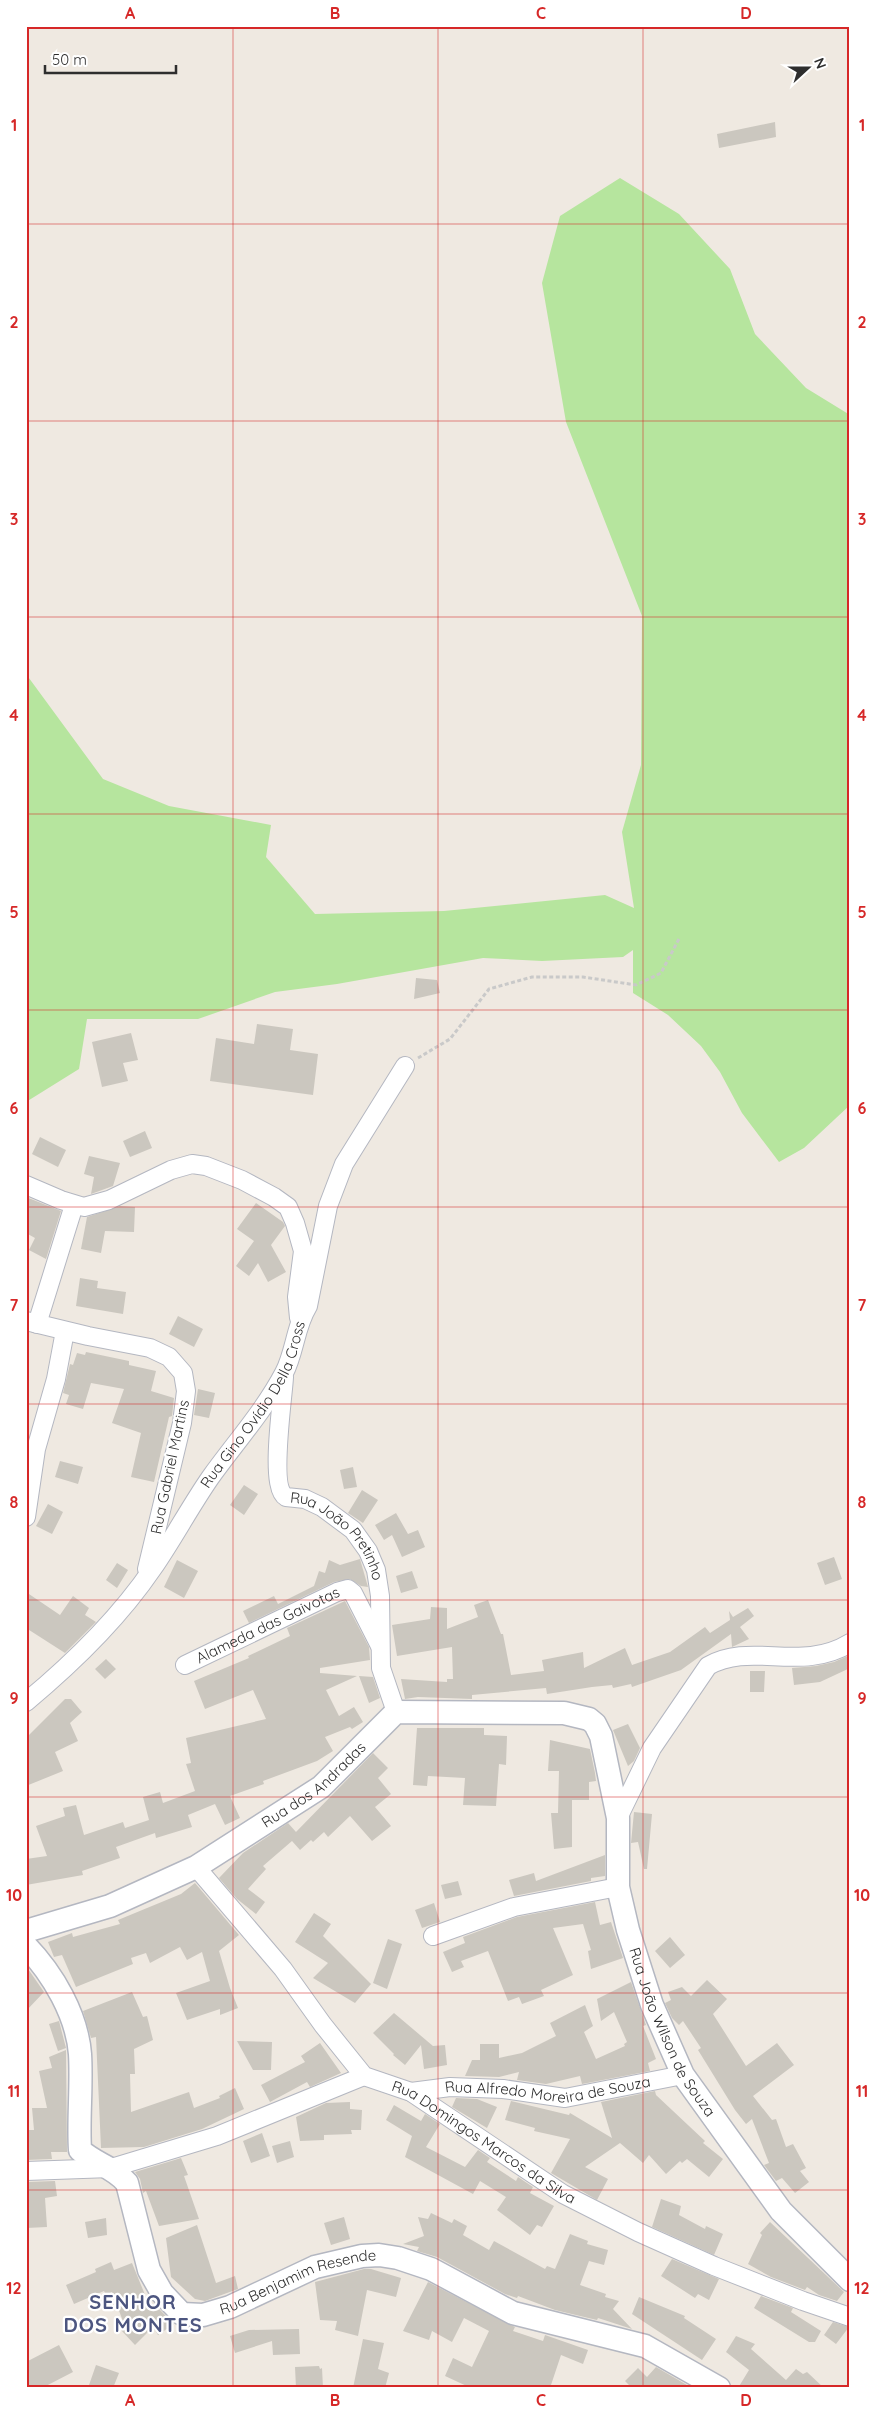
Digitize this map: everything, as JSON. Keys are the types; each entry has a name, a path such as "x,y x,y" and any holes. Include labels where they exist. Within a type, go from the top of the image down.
{"street":[{"name":"Rua Gino Ovídio Della Cross","path":"26,1702 62,1671 144,1580 188,1510 268,1400 285,1372 300,1320 308,1306 328,1206 344,1164 405,1066"},
{"path":"26,1185 74,1205 84,1207 102,1203 171,1170 192,1164 206,1166 242,1180 274,1197 288,1207 295,1223 303,1251 297,1297 300,1320"},
{"path":"32,1322 74,1205"},
{"name":"Rua Gabriel Martins","path":"32,1322 150,1348 169,1357 183,1373 186,1391 182,1423 144,1580"},
{"path":"26,1517 36,1449 56,1379 66,1331"},
{"name":"Rua João Pretinho","path":"285,1372 276,1464 280,1491 284,1497 308,1500 322,1507 353,1530 368,1551 376,1570 380,1596 381,1668 396,1712"},
{"name":"Alameda das Gaivotas","path":"185,1665 337,1592 348,1589 353,1593 380,1646"},
{"path":"618,1818 652,1748 708,1666 718,1660 741,1656 790,1658 824,1655 850,1643"},
{"name":"Rua João Wilson de Souza","path":"396,1712 570,1713 592,1721 601,1736 618,1818 618,1887 628,1930 652,2005 683,2075 781,2210 850,2280"},
{"name":"Rua dos Andradas","path":"26,1932 110,1906 196,1867 321,1787 396,1712"},
{"path":"26,2171 111,2168 217,2136 364,2076 323,2025 283,1969 196,1867"},
{"path":"433,1936 514,1907 618,1887"},
{"name":"Rua Benjamim Resende","path":"26,1946 50,1975 75,2029 80,2054 80,2150 86,2156 118,2172 127,2183 143,2249 155,2283 182,2314 203,2316 230,2307 315,2267 347,2258 379,2255 398,2258 431,2269 512,2313 645,2346 718,2388"},
{"name":"Rua Alfredo Moreira de Souza","path":"411,2092 450,2086 503,2089 565,2098 683,2075"},
{"name":"Rua Domingos Marcos da Silva","path":"364,2076 411,2092 563,2194 638,2232 714,2266 802,2301 850,2317"}],"path":[{"path":"405,1066 450,1039 489,988 532,977 583,977 636,985 661,973 680,936"}],"green space":[{"path":"620,178 679,214 730,269 755,334 806,388 850,415 850,1105 804,1148 779,1162 742,1113 720,1072 701,1046 668,1015 633,993 633,950 623,957 542,961 483,958 337,984 275,992 198,1019 87,1019 79,1069 26,1102 26,674 103,779 169,806 271,825 266,857 315,914 444,911 605,895 634,908 622,832 641,765 642,616 566,422 542,283 560,216"}],"building":[{"path":"775,122 776,137 719,148 717,134"},
{"path":"416,978 437,980 440,993 414,999"},
{"path":"257,1024 293,1029 290,1050 318,1054 313,1095 210,1081 216,1038 254,1044"},
{"path":"131,1033 138,1060 123,1063 128,1081 102,1087 92,1042"},
{"path":"145,1131 152,1148 130,1157 123,1141"},
{"path":"40,1137 66,1150 58,1167 32,1154"},
{"path":"89,1156 120,1163 113,1186 91,1194 94,1177 84,1174"},
{"path":"26,1197 61,1211 46,1259 29,1250 35,1238 26,1233"},
{"path":"256,1203 283,1222 285,1226 271,1245 286,1272 268,1282 258,1263 249,1276 236,1266 254,1241 237,1229"},
{"path":"120,1206 135,1207 134,1232 105,1231 101,1253 81,1249 87,1217"},
{"path":"80,1278 98,1281 97,1288 126,1292 123,1314 76,1306"},
{"path":"178,1316 203,1329 194,1347 169,1334"},
{"path":"86,1352 129,1361 129,1365 156,1371 151,1391 174,1398 172,1416 169,1417 154,1482 131,1477 141,1433 112,1423 124,1389 91,1383 83,1409 66,1404 69,1395 63,1393 70,1364 73,1365 77,1353 85,1355"},
{"path":"198,1389 215,1393 209,1418 194,1415"},
{"path":"60,1461 83,1467 78,1484 55,1477"},
{"path":"353,1467 357,1487 344,1489 340,1470"},
{"path":"244,1485 258,1494 244,1515 230,1505"},
{"path":"362,1490 378,1500 363,1523 348,1513"},
{"path":"48,1504 63,1512 52,1534 36,1526"},
{"path":"396,1513 408,1534 418,1530 425,1547 402,1557 392,1535 384,1540 375,1525"},
{"path":"834,1557 842,1579 825,1585 817,1563"},
{"path":"360,1559 368,1587 361,1586 350,1579 334,1582 249,1623 243,1611 274,1596 278,1604 314,1586 319,1571 325,1573 329,1560 340,1565"},
{"path":"177,1560 198,1571 184,1598 164,1587"},
{"path":"117,1563 128,1570 117,1588 106,1580"},
{"path":"412,1571 418,1588 401,1593 396,1576"},
{"path":"26,1592 60,1615 73,1596 89,1608 85,1615 96,1622 65,1653 26,1628"},
{"path":"488,1600 501,1634 503,1634 511,1675 544,1671 542,1660 583,1652 584,1668 625,1648 632,1665 670,1652 705,1627 710,1633 730,1620 729,1611 733,1617 748,1608 754,1616 740,1627 749,1639 732,1647 731,1634 681,1670 632,1687 631,1684 613,1688 612,1685 547,1694 546,1688 472,1695 472,1699 418,1697 405,1699 401,1679 447,1682 447,1679 453,1679 452,1647 397,1656 392,1625 430,1619 431,1607 447,1608 447,1629 478,1617 474,1605"},
{"path":"345,1601 369,1647 370,1660 320,1668 320,1673 357,1676 326,1690 339,1716 354,1707 363,1722 352,1729 350,1727 325,1737 333,1751 317,1761 263,1781 264,1784 230,1796 240,1818 225,1825 215,1804 188,1815 192,1827 156,1838 155,1833 116,1847 120,1858 82,1871 83,1875 26,1885 26,1859 47,1856 36,1826 65,1816 63,1808 76,1805 84,1835 123,1822 125,1828 149,1820 143,1797 160,1792 163,1803 195,1791 186,1764 191,1763 186,1738 266,1719 253,1690 205,1709 194,1681 249,1658 248,1656 290,1636 287,1628"},
{"path":"850,1655 850,1668 820,1682 794,1685 792,1668 834,1662"},
{"path":"106,1659 116,1669 105,1679 95,1669"},
{"path":"750,1671 765,1671 764,1692 750,1692"},
{"path":"359,1676 373,1677 380,1698 369,1703"},
{"path":"65,1699 71,1699 82,1712 70,1723 78,1741 55,1752 63,1771 26,1786 26,1738"},
{"path":"628,1724 640,1748 634,1761 628,1766 613,1730"},
{"path":"417,1728 484,1728 484,1735 507,1736 506,1765 499,1764 496,1806 463,1805 465,1778 428,1776 427,1786 413,1785"},
{"path":"550,1740 590,1749 595,1773 596,1781 589,1782 589,1800 572,1800 572,1847 554,1849 551,1813 558,1813 559,1771 548,1771"},
{"path":"373,1753 388,1768 378,1778 391,1794 375,1807 391,1826 372,1841 350,1816 328,1837 324,1832 300,1850 292,1841 263,1866 266,1869 248,1889 265,1902 256,1914 237,1899 219,1878 243,1853 288,1823 296,1832"},
{"path":"634,1812 652,1814 647,1869 644,1869 638,1842 631,1843"},
{"path":"605,1855 605,1876 591,1878 591,1881 514,1896 509,1880 534,1873 536,1881"},
{"path":"458,1881 462,1895 445,1899 441,1885"},
{"path":"195,1883 239,1935 219,1951 238,2008 220,2015 220,2009 187,2020 176,1993 210,1981 202,1952 187,1960 180,1947 150,1963 146,1953 131,1958 133,1964 76,1987 62,1955 54,1957 48,1942 72,1933 73,1937 120,1924 118,1920 181,1894"},
{"path":"595,1902 600,1925 611,1922 623,1958 591,1969 588,1951 591,1950 583,1924 553,1928 573,1975 541,1990 544,1996 522,2004 519,1997 508,2001 488,1951 461,1961 464,1967 452,1972 443,1952 465,1943 463,1937 517,1917"},
{"path":"434,1903 440,1922 422,1928 415,1910"},
{"path":"314,1913 331,1924 323,1936 371,1984 355,2003 313,1978 328,1963 295,1942"},
{"path":"670,1937 685,1955 670,1968 655,1951"},
{"path":"388,1939 402,1944 387,1989 373,1983"},
{"path":"26,1966 44,1992 26,2011"},
{"path":"707,1980 727,1999 713,2014 746,2066 777,2043 794,2065 753,2096 772,2120 776,2119 786,2147 793,2144 806,2168 800,2171 809,2182 795,2193 782,2178 776,2181 764,2165 769,2163 752,2119 746,2124 735,2110 698,2050 701,2048 683,2021 679,2025 672,2018 665,2003 671,2000 668,1992 682,1987 691,1996"},
{"path":"631,1982 646,2025 643,2026 656,2059 648,2063 650,2071 582,2084 580,2076 546,2084 517,2080 519,2072 499,2077 465,2076 472,2060 480,2060 480,2044 499,2044 499,2058 522,2053 556,2036 550,2023 585,2005 593,2026 584,2032 596,2059 625,2046 624,2044 627,2042 614,2012 601,2021 597,1999"},
{"path":"132,1992 143,2017 147,2016 153,2040 134,2049 135,2074 130,2074 131,2112 189,2092 194,2108 220,2098 219,2096 235,2088 244,2109 202,2129 144,2147 101,2148 96,2037 91,2038 83,2011"},
{"path":"394,2013 433,2046 445,2045 447,2065 424,2069 421,2045 405,2065 393,2055 373,2033"},
{"path":"59,2021 66,2048 58,2051 49,2024"},
{"path":"237,2041 272,2042 271,2070 253,2070"},
{"path":"320,2043 341,2073 310,2087 307,2082 270,2102 261,2085 305,2062 301,2056"},
{"path":"66,2050 67,2152 51,2152 52,2159 26,2160 26,2130 34,2130 32,2108 47,2108 39,2071 52,2068 49,2057"},
{"path":"655,2091 656,2095 705,2141 703,2143 723,2159 709,2177 687,2159 682,2163 680,2161 666,2174 649,2155 643,2163 620,2143 585,2167 608,2179 597,2200 551,2173 570,2139 534,2131 535,2128 505,2120 511,2101 569,2115 570,2113 612,2138 601,2102"},
{"path":"456,2098 477,2099 497,2107 487,2128 452,2107"},
{"path":"350,2102 350,2109 362,2110 361,2130 351,2130 352,2134 324,2135 324,2140 300,2141 296,2117 326,2103"},
{"path":"394,2105 421,2121 425,2114 440,2124 426,2147 465,2167 478,2150 490,2158 487,2162 516,2181 518,2177 533,2187 530,2193 554,2206 542,2227 537,2225 530,2235 497,2210 506,2197 480,2181 473,2194 405,2157 412,2136 386,2120"},
{"path":"262,2133 270,2156 251,2163 243,2141"},
{"path":"290,2141 294,2157 277,2163 272,2146"},
{"path":"181,2158 188,2175 184,2176 199,2219 159,2226 146,2191 143,2193 140,2179 135,2172"},
{"path":"55,2181 57,2196 45,2198 47,2227 26,2228 26,2182"},
{"path":"661,2199 681,2206 679,2215 705,2229 706,2226 723,2234 714,2255 652,2227"},
{"path":"431,2213 452,2223 454,2219 467,2226 463,2235 489,2250 494,2241 545,2269 547,2266 555,2269 570,2234 588,2241 587,2244 608,2250 604,2265 589,2261 580,2285 606,2294 605,2297 619,2301 613,2309 632,2329 598,2318 597,2320 555,2310 518,2296 517,2298 505,2294 437,2257 417,2251 419,2247 403,2244 424,2236 418,2217 428,2219"},
{"path":"344,2217 350,2239 331,2245 324,2223"},
{"path":"106,2218 107,2235 88,2238 85,2222"},
{"path":"770,2222 844,2292 837,2301 819,2295 807,2287 805,2290 771,2277 748,2264 762,2235 760,2233"},
{"path":"197,2225 216,2283 235,2276 238,2289 205,2301 195,2299 171,2277 166,2238"},
{"path":"672,2259 719,2279 709,2300 698,2294 695,2298 661,2276"},
{"path":"111,2262 114,2270 132,2263 150,2307 154,2304 174,2324 158,2335 153,2327 135,2345 120,2329 124,2324 112,2292 106,2295 104,2291 74,2304 66,2285 96,2272 95,2269"},
{"path":"364,2269 371,2269 401,2278 396,2297 367,2290 358,2336 335,2330 337,2321 320,2320 315,2282"},
{"path":"428,2282 515,2327 513,2331 543,2341 545,2335 588,2350 583,2364 561,2355 550,2388 471,2388 445,2376 453,2358 472,2367 489,2331 464,2318 452,2342 432,2331 429,2340 403,2331"},
{"path":"761,2296 793,2308 791,2312 821,2331 815,2342 809,2342 754,2308"},
{"path":"639,2297 685,2316 684,2318 716,2339 702,2360 632,2314"},
{"path":"833,2322 849,2327 836,2344 824,2335"},
{"path":"299,2329 300,2354 273,2355 272,2341 235,2353 230,2336 249,2330"},
{"path":"736,2336 755,2344 751,2349 786,2380 796,2369 803,2374 807,2372 824,2388 738,2388 749,2370 726,2352"},
{"path":"363,2339 384,2343 378,2369 389,2373 385,2388 353,2388"},
{"path":"59,2345 73,2372 42,2388 26,2388 26,2362"},
{"path":"96,2365 119,2373 113,2388 88,2388"},
{"path":"319,2366 320,2369 322,2368 323,2388 296,2388 295,2367"},
{"path":"656,2367 690,2388 632,2388 625,2381 638,2368 647,2377"}],"district":[{"name":"SENHOR DOS MONTES","path":"133,2314"}]}
